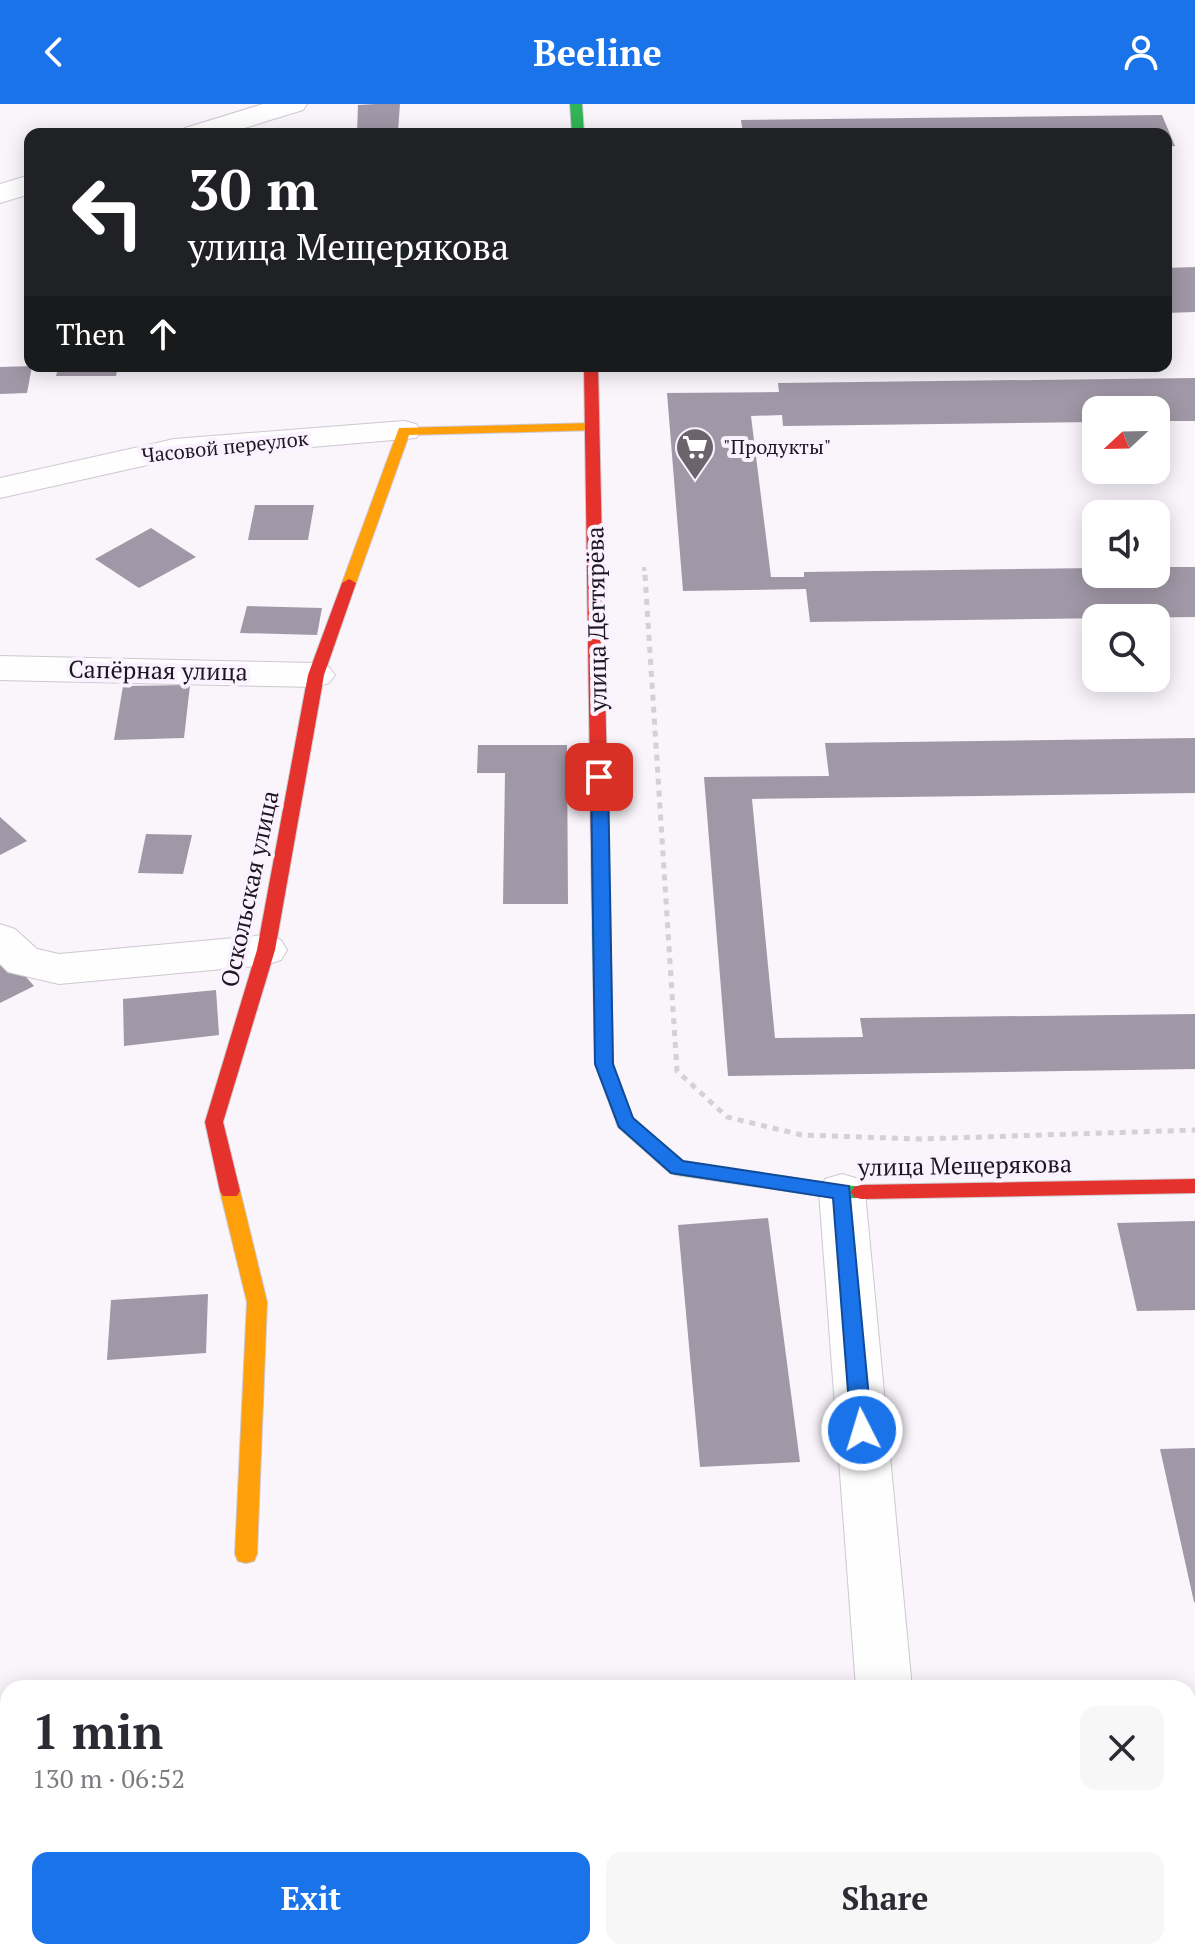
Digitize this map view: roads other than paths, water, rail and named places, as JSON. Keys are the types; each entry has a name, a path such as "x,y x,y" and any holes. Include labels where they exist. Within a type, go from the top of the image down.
{"street":[{"path":"215,128 293,104"},
{"path":"576,104 578,128"},
{"path":"0,194 24,186"},
{"name":"улица Дегтярёва","path":"591,372 604,1064"},
{"path":"404,431 594,427"},
{"name":"Часовой переулок","path":"0,488 174,449 404,431"},
{"name":"Оскольская улица","path":"246,1554 257,1302 214,1122 266,950 316,675 404,431"},
{"name":"Сапёрная улица","path":"0,668 316,675"},
{"path":"0,939 23,961 59,969 266,950"},
{"name":"улица Мещерякова","path":"604,1064 625,1122 677,1168 842,1192 1195,1186"},
{"path":"842,1192 883,1680"}],"place":[{"name":"\"Продукты\"","path":"695,481"}]}
